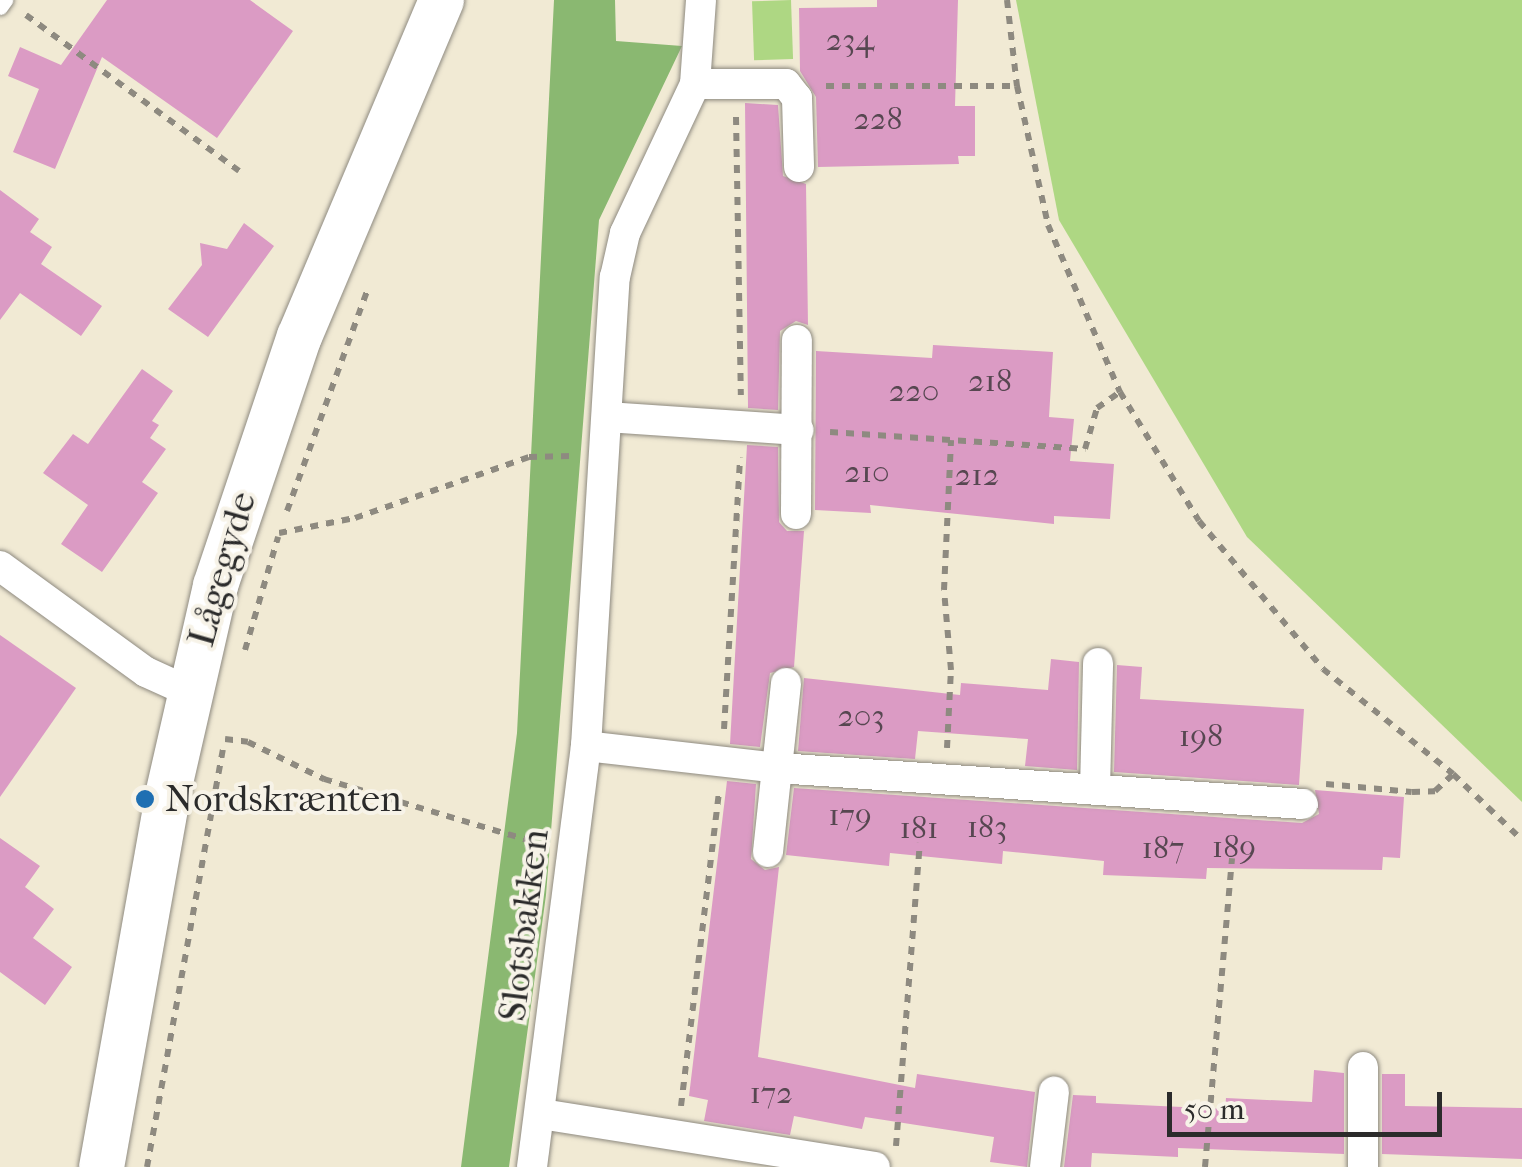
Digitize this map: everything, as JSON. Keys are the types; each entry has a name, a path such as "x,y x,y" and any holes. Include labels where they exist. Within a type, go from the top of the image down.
{"street":[{"name":"Lågegyde","path":"101,1167 190,692 220,567 276,395 440,0"},
{"name":"Slotsbakken","path":"532,1167 542,1114 586,746 615,277 625,232 695,84 700,0"},
{"path":"695,84 786,84 797,98 798,166"},
{"path":"796,514 797,340"},
{"path":"607,417 799,430"},
{"path":"0,566 146,672 190,692"},
{"path":"1094,790 1098,662"},
{"path":"768,852 786,683"},
{"path":"586,746 778,768 1302,804"},
{"path":"1363,1067 1363,1167"},
{"path":"1045,1167 1054,1092"},
{"path":"542,1114 876,1167"}],"lane":[{"path":"0,7 4,0"}],"path":[{"path":"1007,0 1017,86 1048,224 1120,392 1199,521 1323,669 1453,774 1522,840"},
{"path":"22,12 238,171"},
{"path":"677,1136 723,761 742,425 736,82"},
{"path":"797,98 826,86 1017,86"},
{"path":"241,669 279,533 373,274"},
{"path":"799,430 1085,449 1098,408 1120,392"},
{"path":"945,780 951,440"},
{"path":"279,533 355,518 529,457 604,456"},
{"path":"147,1167 229,722"},
{"path":"225,739 248,742 324,779 508,838 573,851"},
{"path":"1302,804 1320,783 1412,792 1435,790 1453,774"},
{"path":"894,1167 920,843"},
{"path":"1205,1167 1232,858"}],"green space":[{"path":"554,0 615,0 616,41 682,46 599,220 546,895 509,1167 461,1167 517,733"},
{"path":"791,0 793,59 754,60 752,1"},
{"path":"1016,0 1522,0 1522,802 1247,537 1059,220"}],"building":[{"path":"107,0 250,0 293,31 217,138 102,57 55,169 13,152 39,89 8,76 20,47 61,65"},
{"path":"877,0 958,0 955,106 975,106 975,156 958,156 959,164 818,167 816,97 800,71 799,8 877,7"},
{"path":"745,103 778,105 783,176 806,184 808,325 796,321 780,331 778,410 748,408"},
{"path":"0,190 39,219 30,232 52,247 41,264 102,306 81,336 20,293 0,320"},
{"path":"244,223 274,246 208,337 168,309 202,265 200,243 227,249"},
{"path":"933,345 1053,352 1049,417 1074,419 1070,461 1114,464 1110,519 1054,516 1054,524 870,505 871,513 815,510 816,351 932,358"},
{"path":"142,369 173,391 152,421 159,425 150,438 166,449 142,482 158,493 102,572 61,544 88,505 43,473 73,434 88,444"},
{"path":"747,445 778,447 779,522 787,531 804,531 794,667 770,673 760,747 730,744"},
{"path":"0,635 76,688 0,797"},
{"path":"1051,659 1079,662 1077,770 1025,766 1028,739 918,731 915,759 798,751 804,678 960,695 961,683 1048,690"},
{"path":"1117,665 1142,667 1140,699 1304,709 1299,785 1114,772"},
{"path":"727,781 756,784 751,859 765,870 779,867 758,1057 915,1088 917,1074 1035,1092 1027,1167 990,1162 994,1137 865,1117 862,1129 794,1116 790,1135 704,1121 708,1100 689,1096"},
{"path":"794,788 1302,823 1319,814 1315,790 1404,797 1400,858 1383,857 1382,870 1207,868 1206,879 1103,875 1104,861 1003,851 1002,864 890,853 889,866 786,855"},
{"path":"0,838 40,866 25,887 54,909 33,938 72,967 45,1005 0,972"},
{"path":"1314,1070 1344,1073 1344,1154 1178,1148 1178,1157 1092,1153 1091,1167 1064,1167 1073,1095 1096,1096 1096,1103 1225,1109 1226,1098 1312,1102"},
{"path":"1382,1074 1405,1074 1405,1106 1522,1108 1522,1159 1382,1154"}],"place":[{"name":"Nordskrænten","path":"145,799"}]}
